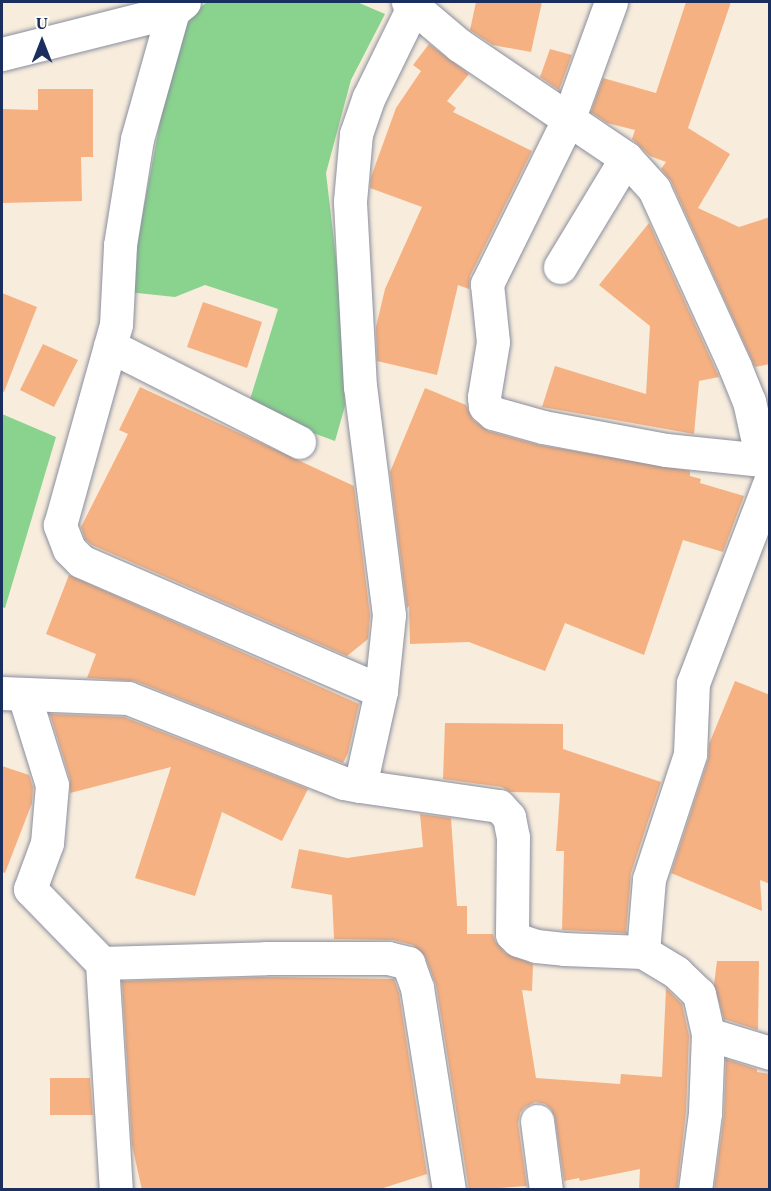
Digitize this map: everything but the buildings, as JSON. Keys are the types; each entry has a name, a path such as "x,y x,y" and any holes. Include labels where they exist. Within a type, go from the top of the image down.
{"street":[{"path":"611,2 568,120 487,284 493,342 484,397 485,406 493,413 543,427 767,470"},
{"path":"360,786 381,691 389,615 360,387 350,201 356,134 369,97 411,3 459,45 626,159 654,189 673,226 749,401 767,470 693,683 690,754 649,879 643,952"},
{"path":"2,54 103,15 178,6 137,139 120,245 116,325 60,525 69,549 81,561 381,691"},
{"path":"560,267 626,159"},
{"path":"110,345 299,442"},
{"path":"116,1190 102,963 30,889 47,843 52,785 13,694 128,698 344,783 499,806 509,817 513,837 512,934 518,940 536,946 564,949 643,952 676,972 699,994 708,1034 705,1113 695,1190"},
{"path":"102,963 266,958 388,958 408,963 417,988 449,1190"},
{"path":"708,1034 770,1053"},
{"path":"537,1121 546,1190"}],"green space":[{"path":"207,2 357,2 385,14 351,80 326,173 340,292 345,406 335,441 247,409 278,309 205,285 175,297 128,292 175,43 195,12"},
{"path":"2,414 56,437 5,608 2,607"}]}
